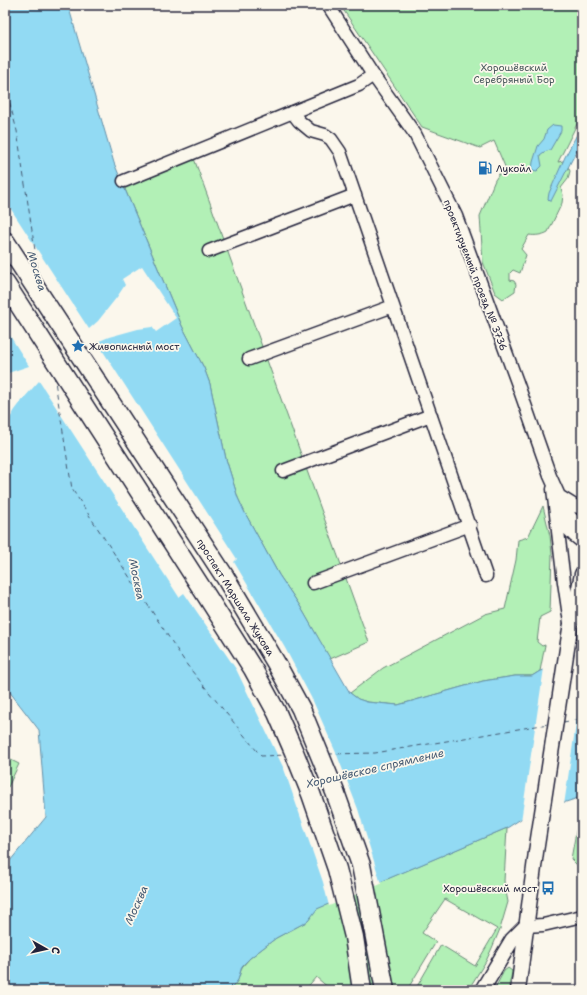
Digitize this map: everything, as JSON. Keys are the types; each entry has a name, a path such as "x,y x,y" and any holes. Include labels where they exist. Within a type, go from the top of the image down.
{"main road":[{"name":"проспект Маршала Жукова","path":"5,241 225,578 276,663 301,709 336,792 361,865 385,990"},
{"path":"5,283 253,669 277,713 311,794 337,869 354,937 362,990"}],"street":[{"name":"проектируемый проезд № 3736","path":"328,5 373,75 415,134 456,216 517,382 557,497"},
{"path":"124,181 359,84 373,75"},
{"path":"292,112 299,121 311,131 325,135 334,142 343,159 470,525 486,576"},
{"path":"209,251 355,195"},
{"path":"249,359 393,306"},
{"path":"283,471 431,415"},
{"path":"557,497 582,508"},
{"path":"557,497 570,517 582,528"},
{"path":"557,497 562,521 569,531 582,542"},
{"path":"557,497 564,582 570,627"},
{"path":"313,583 470,525"},
{"path":"518,990 536,852 570,627 582,574"},
{"path":"482,990 512,940 526,926 543,925 582,916"}],"green space":[{"name":"Хорошёвский Серебряный Бор","path":"340,5 582,5 582,114 558,162 563,161 566,163 570,171 568,179 561,188 563,195 562,203 548,232 539,235 529,235 521,249 526,255 520,273 513,270 510,273 510,280 514,281 516,284 515,291 503,299 495,293 483,262 480,216 495,180 499,174 506,169 494,141 480,148 422,127"},
{"path":"192,153 369,642 330,659 300,606 279,575 238,498 226,459 210,384 204,368 182,326 122,182"},
{"path":"543,506 550,536 552,554 550,612 540,617 537,642 542,646 545,645 540,671 532,676 515,676 483,681 398,705 367,702 358,699 350,693 383,668 485,614 505,609 516,560 518,540 528,537"},
{"path":"5,757 19,764 8,787 5,785"},
{"path":"578,798 582,798 582,870 571,859 580,810"},
{"path":"507,828 504,881 508,902 500,929 492,948 486,961 468,990 415,990 441,945 475,966 497,929 445,899 422,933 436,942 407,990 331,990 316,977 305,990 230,990 238,980 242,967 250,958 276,938 308,921 316,909"},
{"path":"508,968 512,971 512,973 508,990 494,990 504,971"}],"water":[{"path":"5,5 68,5 114,163 182,326 204,368 210,384 226,459 238,498 279,575 300,606 350,693 358,699 367,702 398,705 483,681 515,676 532,676 540,671 582,658 582,798 527,815 507,828 317,909 308,921 276,938 250,958 242,966 238,980 230,990 5,990 5,867 46,817 39,730 9,691 5,688"},
{"path":"553,125 561,126 561,131 550,150 540,155 542,166 537,171 532,170 538,146 544,139 547,130"},
{"path":"582,125 582,140 550,201 548,199 549,193 565,157"}],"pier":[{"name":"Живописный мост","path":"5,200 89,329 98,321 125,285 122,279 142,266 176,318 156,332 152,327 138,329 97,342 237,559 234,562 285,648 313,701 337,755 358,809 381,884 329,906 323,882 284,769 236,669 184,593 179,597 39,381 15,410 7,423 10,427 5,430 5,374 29,366 5,328"},
{"name":"Хорошёвский мост","path":"582,656 582,683 564,805 528,817 521,821 544,668"}],"ferry route":[{"path":"5,85 17,131 39,277"},
{"path":"46,320 48,332"},
{"path":"54,375 72,489 187,665 261,756 287,755"},
{"path":"563,722 582,719"},
{"path":"328,754 375,753 548,724"},
{"path":"304,755 311,755"}],"place":[{"name":"Лукойл","path":"485,168"},
{"name":"Живописный мост","path":"78,346"},
{"name":"Хорошёвский мост","path":"548,888"}],"water label":[{"name":"Москва","path":"37,271"},
{"name":"Москва","path":"137,579"},
{"name":"Хорошёвское спрямление","path":"375,768"},
{"name":"Москва","path":"136,905"}]}
